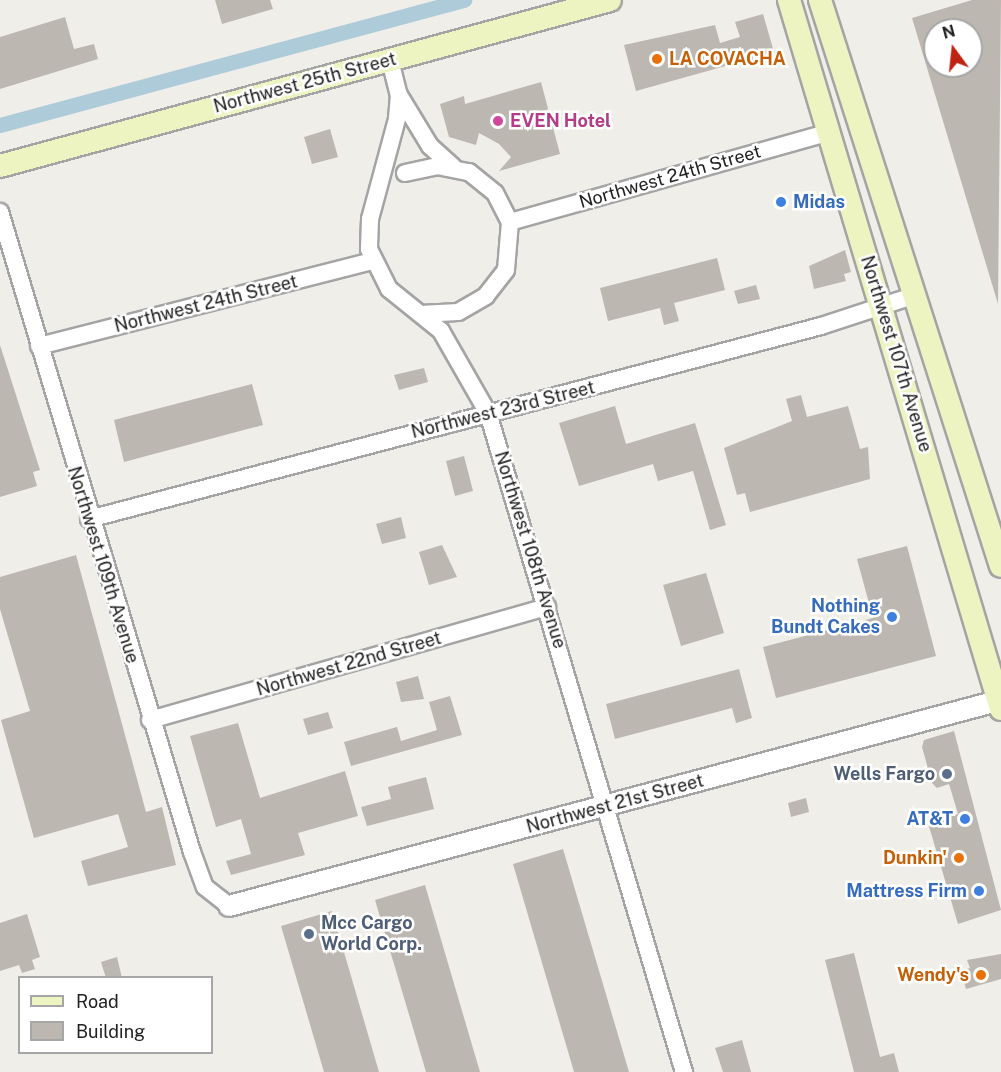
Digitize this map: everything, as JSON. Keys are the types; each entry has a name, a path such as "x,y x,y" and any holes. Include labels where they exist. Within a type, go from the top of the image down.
{"main road":[{"name":"Northwest 25th Street","path":"0,166 610,0"},
{"name":"Northwest 107th Avenue","path":"789,0 1000,703"},
{"name":"Northwest 107th Avenue","path":"820,0 1001,566"}],"street":[{"name":"Northwest 108th Avenue","path":"390,60 399,95 368,234 373,261 389,289 425,314 454,349 488,413 684,1072"},
{"path":"399,95 430,146 453,167 495,193 510,222 508,262 486,296 458,312 425,314"},
{"name":"Northwest 24th Street","path":"510,222 830,132"},
{"path":"405,173 453,167"},
{"name":"Northwest 109th Avenue","path":"0,212 89,519 150,720 202,880 213,897 229,906"},
{"name":"Northwest 24th Street","path":"39,346 373,261"},
{"name":"Northwest 23rd Street","path":"89,519 882,307 916,295"},
{"name":"Northwest 22nd Street","path":"150,720 547,607"},
{"name":"Northwest 21st Street","path":"229,906 1000,703"}],"building":[{"path":"215,0 270,0 273,9 222,24"},
{"path":"972,0 1001,0 998,304 930,78 983,78 983,18 923,18 923,55 912,18"},
{"path":"763,14 776,59 749,67 747,60 636,91 624,45 715,25 720,43 740,37 735,22"},
{"path":"65,17 74,49 94,44 98,59 0,89 0,37"},
{"name":"EVEN Hotel","path":"541,82 560,154 499,171 511,157 499,144 479,133 476,145 449,137 440,104 464,96 465,104"},
{"path":"330,129 338,157 312,164 304,137"},
{"path":"845,250 851,272 844,274 846,281 814,289 809,266"},
{"path":"717,258 725,290 674,303 679,321 664,325 660,308 608,321 600,288"},
{"path":"756,285 760,299 738,304 734,291"},
{"path":"0,345 40,470 33,472 37,486 0,497"},
{"path":"424,368 428,382 399,390 394,375"},
{"path":"252,384 263,425 124,462 114,420"},
{"path":"801,395 807,417 848,406 860,449 868,447 870,479 750,512 745,493 737,495 724,448 792,421 786,399"},
{"path":"615,406 626,444 695,423 726,525 710,530 693,471 658,481 653,464 579,486 559,423"},
{"path":"464,456 473,491 455,496 446,461"},
{"path":"401,517 406,538 382,544 376,524"},
{"path":"442,545 457,577 429,585 419,552"},
{"path":"907,546 936,656 776,698 763,647 873,618 857,559"},
{"path":"76,555 146,812 162,807 176,865 88,886 81,861 128,847 118,814 34,838 1,720 30,711 0,609 0,577"},
{"path":"706,573 724,633 681,646 663,585"},
{"path":"739,669 752,718 736,723 732,708 615,739 606,704"},
{"path":"418,676 424,699 401,702 396,682"},
{"path":"450,696 462,735 351,766 344,742 397,727 401,741 437,730 429,702"},
{"path":"328,712 333,728 308,735 303,719"},
{"path":"238,723 260,798 345,771 358,816 298,833 305,855 231,875 226,861 251,854 241,819 216,827 190,736"},
{"path":"954,731 1001,910 958,924 928,823 958,814 949,784 937,788 932,783 922,747 924,740"},
{"path":"426,777 434,809 367,826 361,807 391,799 388,787"},
{"path":"806,798 809,812 791,817 788,803"},
{"path":"563,849 629,1072 574,1072 513,864"},
{"path":"425,885 480,1072 426,1072 375,900"},
{"path":"332,911 379,1072 324,1072 281,926"},
{"path":"27,914 40,957 32,960 35,969 22,973 19,965 0,971 0,923"},
{"path":"854,953 880,1057 894,1053 899,1072 854,1072 825,960"},
{"name":"Wendy's","path":"1001,954 1001,979 966,989 961,971 970,968 967,960"},
{"path":"117,957 122,976 105,976 101,962"},
{"path":"742,1040 751,1072 723,1072 715,1048"}],"waterway":[{"path":"0,125 464,0"}],"place":[{"name":"LA COVACHA","path":"657,59"},
{"name":"EVEN Hotel","path":"498,121"},
{"name":"Midas","path":"781,202"},
{"name":"Nothing Bundt Cakes","path":"892,617"},
{"name":"Wells Fargo","path":"947,774"},
{"name":"AT&T","path":"965,819"},
{"name":"Dunkin'","path":"959,858"},
{"name":"Mattress Firm","path":"979,891"},
{"name":"Mcc Cargo World Corp.","path":"309,934"},
{"name":"Wendy's","path":"981,975"}]}
